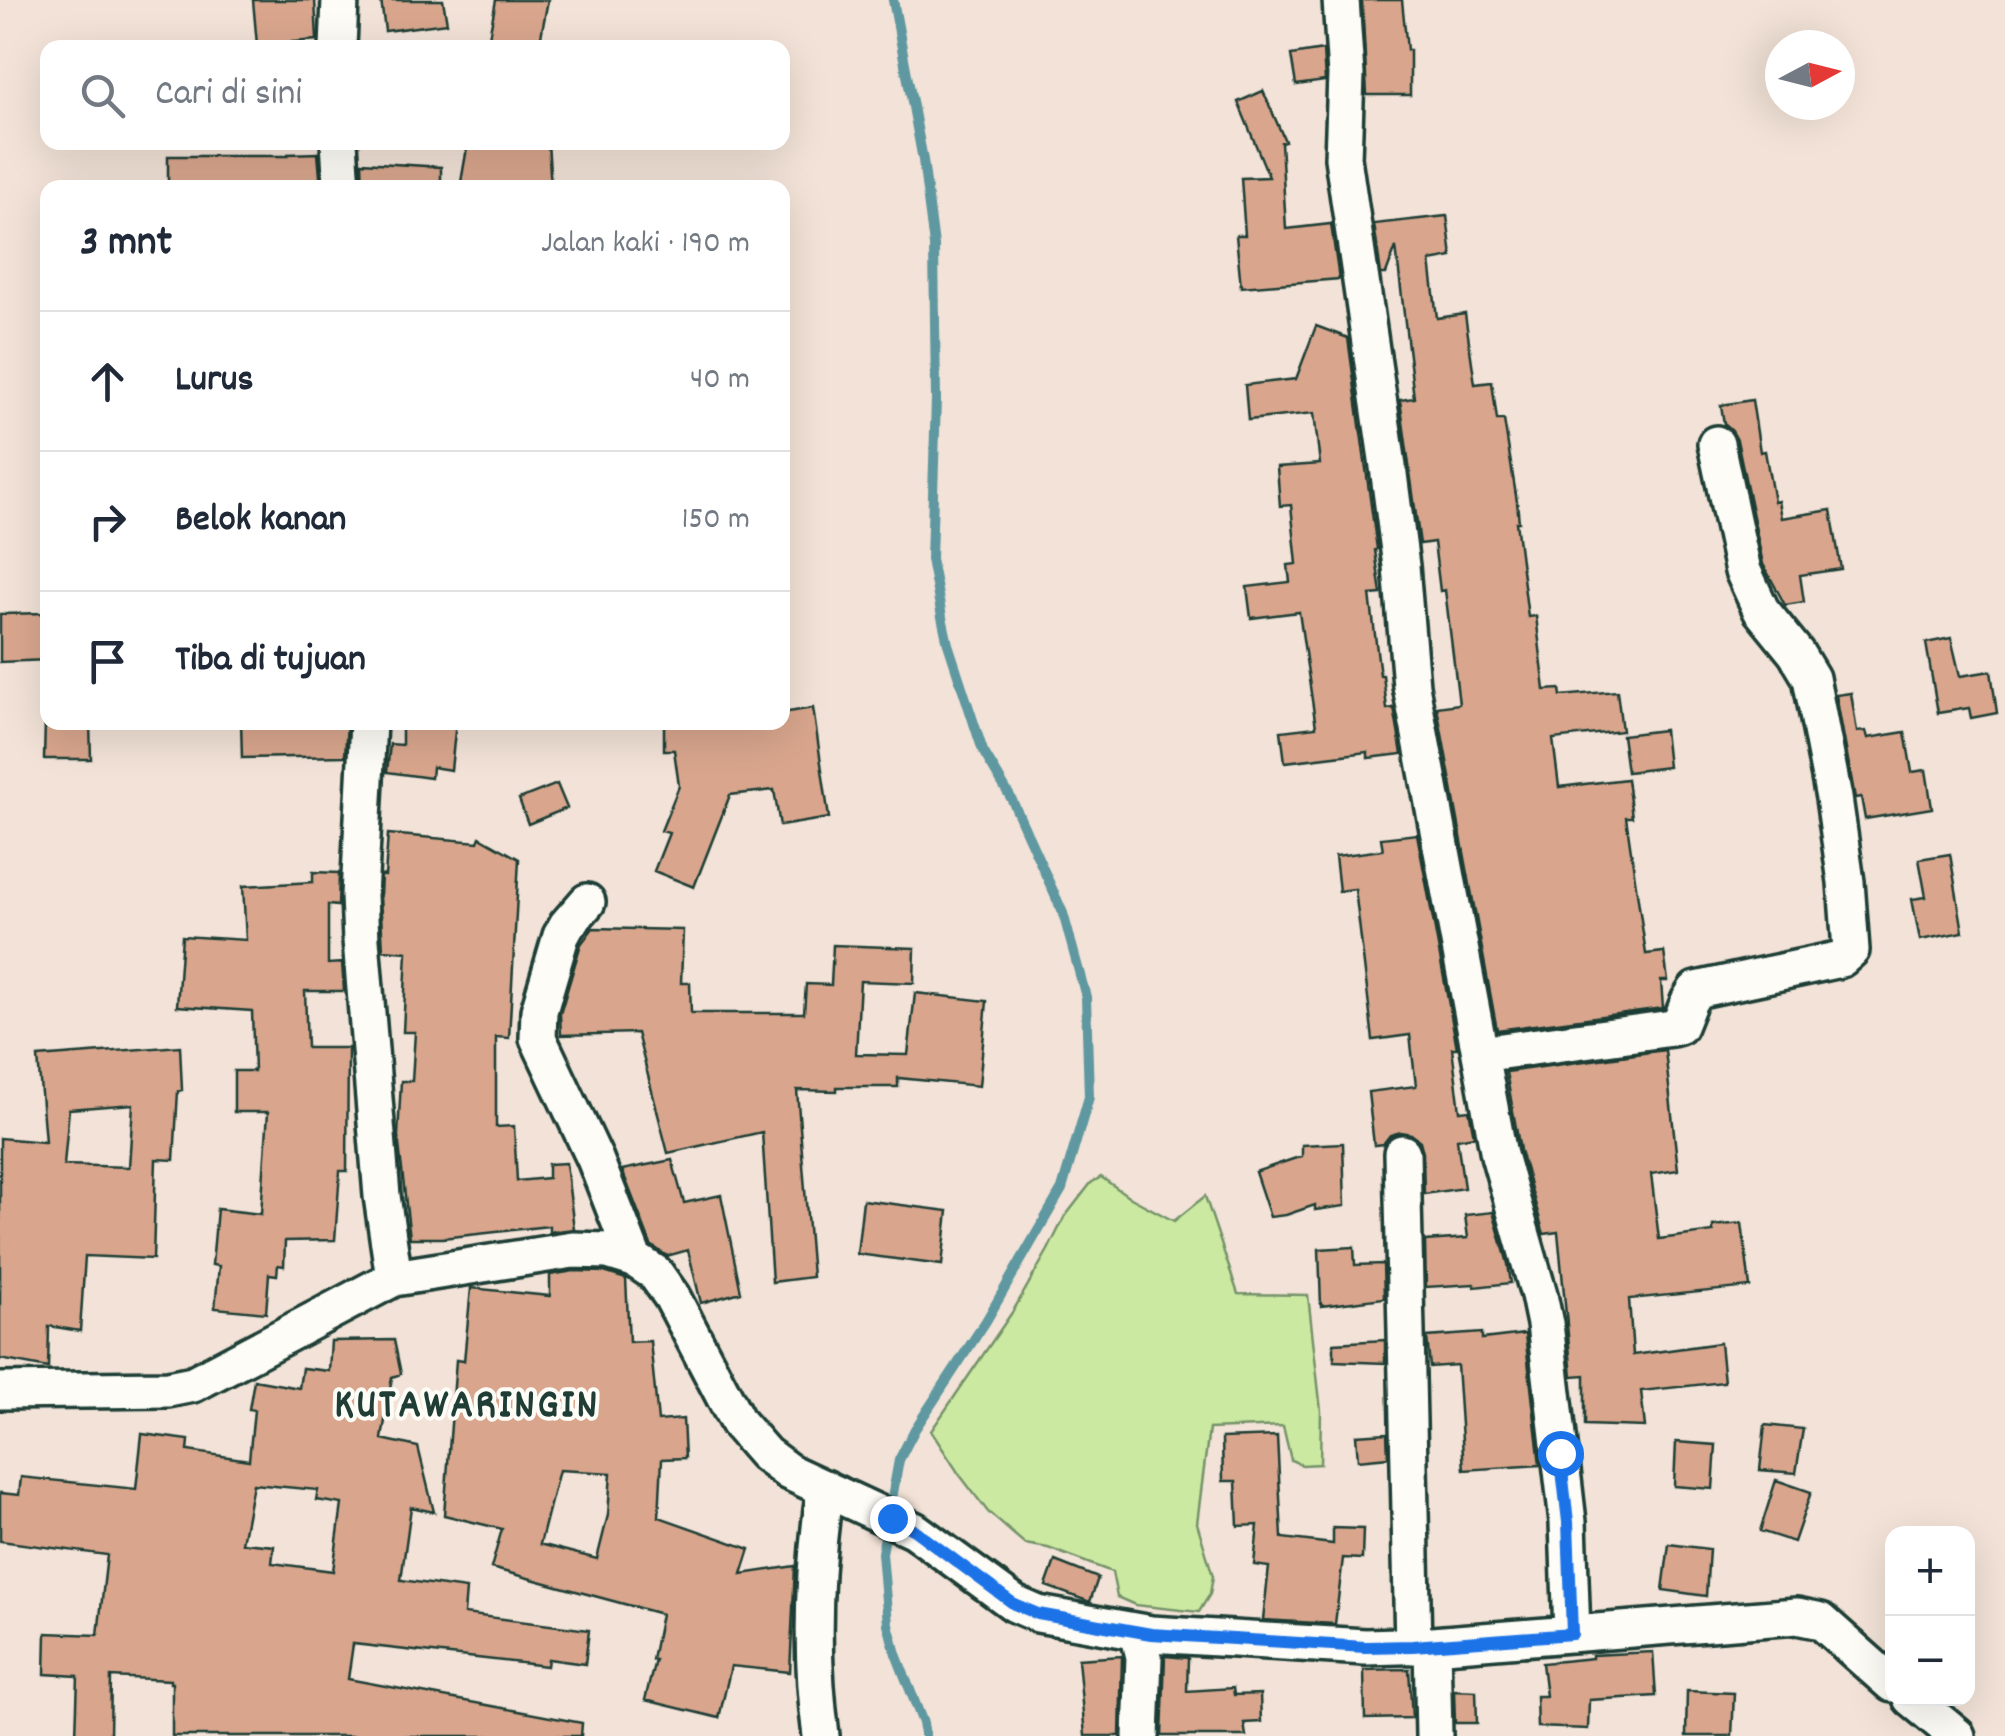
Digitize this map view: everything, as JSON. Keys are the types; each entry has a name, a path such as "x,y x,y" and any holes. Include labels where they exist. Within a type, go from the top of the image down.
{"street":[{"path":"338,40 340,0"},
{"path":"1341,0 1346,75 1343,158 1388,459 1411,686 1498,1155 1540,1295 1568,1522 1572,1634"},
{"path":"340,150 341,180"},
{"path":"1480,1054 1672,1028 1679,1026 1696,990 1841,960 1851,950 1834,798 1811,678 1762,610 1743,570 1716,444"},
{"path":"368,730 361,940 382,1196 394,1278"},
{"path":"587,902 561,936 539,1011 538,1038 595,1159 634,1259"},
{"path":"1402,1153 1423,1646 1434,1736"},
{"path":"0,1391 168,1389 193,1384 394,1278 572,1250 608,1252 634,1259 656,1274 672,1296 738,1423 764,1454 789,1472 914,1530 1014,1604 1038,1614 1138,1632 1365,1647 1423,1646 1797,1616 1821,1621 1885,1678"},
{"path":"821,1736 816,1702 814,1606 818,1540 831,1492"},
{"path":"1138,1632 1144,1657 1141,1736"},
{"path":"1921,1706 1957,1736"}],"green space":[{"path":"1101,1177 1174,1221 1205,1196 1238,1294 1308,1295 1321,1411 1320,1464 1302,1465 1291,1460 1283,1426 1209,1429 1197,1523 1213,1576 1210,1594 1199,1612 1135,1605 1117,1597 1112,1572 1048,1548 1025,1544 988,1512 931,1431 1013,1311 1064,1218 1091,1183"}],"building":[{"path":"253,0 315,0 317,40 257,40"},
{"path":"381,0 443,0 447,23 385,31"},
{"path":"496,0 548,0 540,40 489,37"},
{"path":"1362,0 1402,0 1410,50 1410,95 1367,95"},
{"path":"1323,50 1325,81 1296,85 1291,55"},
{"path":"1263,91 1285,141 1281,142 1286,229 1331,224 1339,279 1241,287 1236,235 1245,235 1241,178 1269,177 1238,102"},
{"path":"467,150 549,150 550,180 461,180"},
{"path":"318,153 320,180 168,180 168,156"},
{"path":"362,162 441,167 441,180 363,180"},
{"path":"1447,216 1452,257 1430,261 1437,318 1465,314 1475,384 1492,382 1497,420 1504,420 1528,617 1536,616 1545,690 1560,689 1561,696 1617,691 1622,731 1553,739 1559,787 1627,779 1632,817 1626,817 1646,954 1664,952 1668,981 1661,981 1663,1008 1497,1030 1437,707 1459,704 1445,590 1440,591 1434,542 1420,544 1400,400 1414,398 1396,247 1386,274 1381,274 1374,224"},
{"path":"1316,326 1348,338 1377,549 1381,594 1370,595 1380,675 1387,709 1394,708 1402,754 1368,758 1368,752 1285,762 1281,731 1316,727 1299,612 1251,618 1247,587 1290,582 1288,565 1297,564 1291,505 1280,506 1277,467 1320,464 1314,413 1248,420 1245,385 1296,379"},
{"path":"1752,400 1760,452 1765,451 1774,502 1778,501 1781,518 1831,510 1841,569 1800,575 1804,602 1785,605 1763,564 1737,440 1724,424 1721,405"},
{"path":"40,613 40,660 0,662 0,614"},
{"path":"1951,638 1960,676 1991,671 1997,713 1971,718 1969,708 1938,713 1926,643"},
{"path":"1851,693 1857,732 1866,731 1868,738 1905,732 1912,772 1926,770 1932,808 1865,819 1861,797 1855,798 1836,695"},
{"path":"813,708 829,818 780,826 774,790 730,795 694,887 654,871 669,833 661,831 679,786 674,750 664,750 664,730 790,730 790,712"},
{"path":"45,730 90,730 91,759 44,759"},
{"path":"241,730 347,730 345,756 242,758"},
{"path":"402,730 455,730 451,770 432,767 431,778 387,772 390,744 402,745"},
{"path":"1664,730 1668,767 1627,772 1622,735"},
{"path":"557,784 567,808 528,824 519,799"},
{"path":"388,834 478,842 480,837 519,859 509,1038 496,1037 496,1127 514,1126 517,1181 548,1178 548,1164 566,1163 574,1229 549,1232 549,1226 410,1238 398,1136 401,1081 412,1081 415,1032 403,1032 407,952 383,950 380,896"},
{"path":"1417,834 1457,1048 1452,1048 1460,1111 1469,1110 1474,1136 1457,1139 1464,1188 1424,1194 1420,1141 1401,1132 1390,1135 1383,1144 1374,1145 1368,1092 1416,1086 1410,1035 1373,1040 1355,889 1339,891 1335,856 1383,850 1381,838"},
{"path":"1950,854 1963,932 1920,940 1912,899 1926,897 1919,859"},
{"path":"313,872 339,873 338,906 328,905 328,964 342,963 344,991 305,991 307,1048 348,1048 347,1171 340,1171 335,1240 285,1241 284,1266 278,1265 277,1275 269,1274 266,1313 215,1308 219,1266 212,1265 217,1209 261,1214 268,1112 234,1112 234,1071 254,1071 252,1011 177,1006 182,936 246,940 243,886 313,882"},
{"path":"593,928 683,930 681,983 690,983 691,1013 804,1013 806,984 831,985 833,945 915,948 914,983 860,981 856,1054 908,1055 915,993 987,1001 979,1086 898,1078 898,1087 797,1090 812,1277 772,1282 762,1132 668,1153 637,1033 561,1035 560,1014 581,944"},
{"path":"180,1046 182,1090 178,1091 174,1160 156,1159 153,1259 85,1256 80,1331 49,1326 48,1368 0,1359 0,1138 45,1142 38,1057","holes":["133,1104 129,1167 64,1165 69,1109"]},
{"path":"1665,1050 1678,1170 1651,1174 1659,1239 1713,1232 1713,1226 1742,1223 1750,1287 1629,1299 1633,1355 1720,1343 1724,1382 1641,1391 1645,1427 1585,1425 1585,1375 1572,1376 1558,1232 1544,1234 1520,1150 1506,1072"},
{"path":"1343,1143 1345,1206 1315,1210 1315,1205 1270,1217 1255,1172 1302,1156 1302,1145"},
{"path":"672,1160 684,1203 721,1195 741,1292 701,1303 688,1250 667,1256 651,1245 622,1170"},
{"path":"863,1200 948,1211 942,1265 857,1254"},
{"path":"1493,1212 1511,1283 1426,1287 1425,1241 1468,1238 1465,1215"},
{"path":"1354,1247 1355,1265 1383,1264 1384,1298 1321,1306 1319,1249"},
{"path":"604,1272 626,1279 629,1342 650,1341 658,1421 683,1419 685,1458 662,1459 659,1517 750,1549 742,1574 795,1566 790,1672 731,1666 719,1718 645,1700 661,1614 491,1568 502,1529 444,1515 456,1360 464,1361 471,1288 550,1296 550,1275","holes":["559,1470 611,1473 608,1515 597,1559 540,1544"]},
{"path":"1482,1333 1482,1339 1525,1334 1540,1465 1464,1470 1457,1365 1430,1367 1427,1337"},
{"path":"394,1340 401,1374 392,1377 382,1439 418,1447 434,1512 411,1507 401,1580 466,1589 464,1614 589,1630 585,1664 548,1659 547,1666 353,1644 348,1679 582,1723 581,1736 172,1736 170,1680 111,1677 110,1736 76,1736 78,1676 45,1674 46,1633 98,1635 107,1555 0,1541 0,1493 19,1495 21,1477 136,1489 142,1434 189,1440 188,1451 249,1460 254,1410 249,1409 254,1380 299,1388 302,1368 329,1371 331,1341","holes":["253,1484 318,1490 316,1500 342,1504 333,1571 272,1563 274,1546 242,1543"]},
{"path":"1385,1340 1385,1363 1334,1361 1334,1343"},
{"path":"1765,1425 1803,1429 1796,1473 1760,1470"},
{"path":"1387,1433 1388,1457 1358,1460 1356,1435"},
{"path":"1277,1436 1282,1538 1333,1544 1333,1528 1363,1529 1362,1559 1343,1558 1335,1624 1263,1620 1269,1567 1254,1565 1258,1525 1238,1526 1236,1481 1223,1481 1222,1438"},
{"path":"1676,1442 1716,1445 1713,1489 1674,1486"},
{"path":"1776,1480 1811,1492 1794,1542 1760,1531"},
{"path":"1669,1544 1709,1549 1706,1596 1663,1590"},
{"path":"1055,1561 1098,1578 1090,1602 1046,1586"},
{"path":"1653,1652 1656,1696 1589,1700 1588,1729 1537,1727 1536,1696 1546,1696 1542,1663 1592,1655"},
{"path":"1122,1656 1120,1736 1085,1736 1078,1659"},
{"path":"1165,1656 1188,1658 1187,1691 1233,1688 1234,1695 1260,1694 1261,1722 1244,1723 1246,1736 1162,1736"},
{"path":"1409,1669 1412,1718 1365,1719 1364,1670"},
{"path":"1454,1690 1476,1691 1477,1723 1455,1723"},
{"path":"1687,1691 1734,1693 1732,1736 1686,1736"}],"waterway":[{"path":"893,0 923,160 934,246 936,399 931,559 948,644 983,751 1011,798 1063,913 1086,997 1089,1097 1062,1189 899,1460 882,1553 888,1624 925,1736"}],"district":[{"name":"KUTAWARINGIN","path":"467,1401"}],"route":[{"path":"892,1518 1014,1604 1038,1614 1151,1634 1365,1647 1572,1634 1568,1522 1560,1453"}]}
